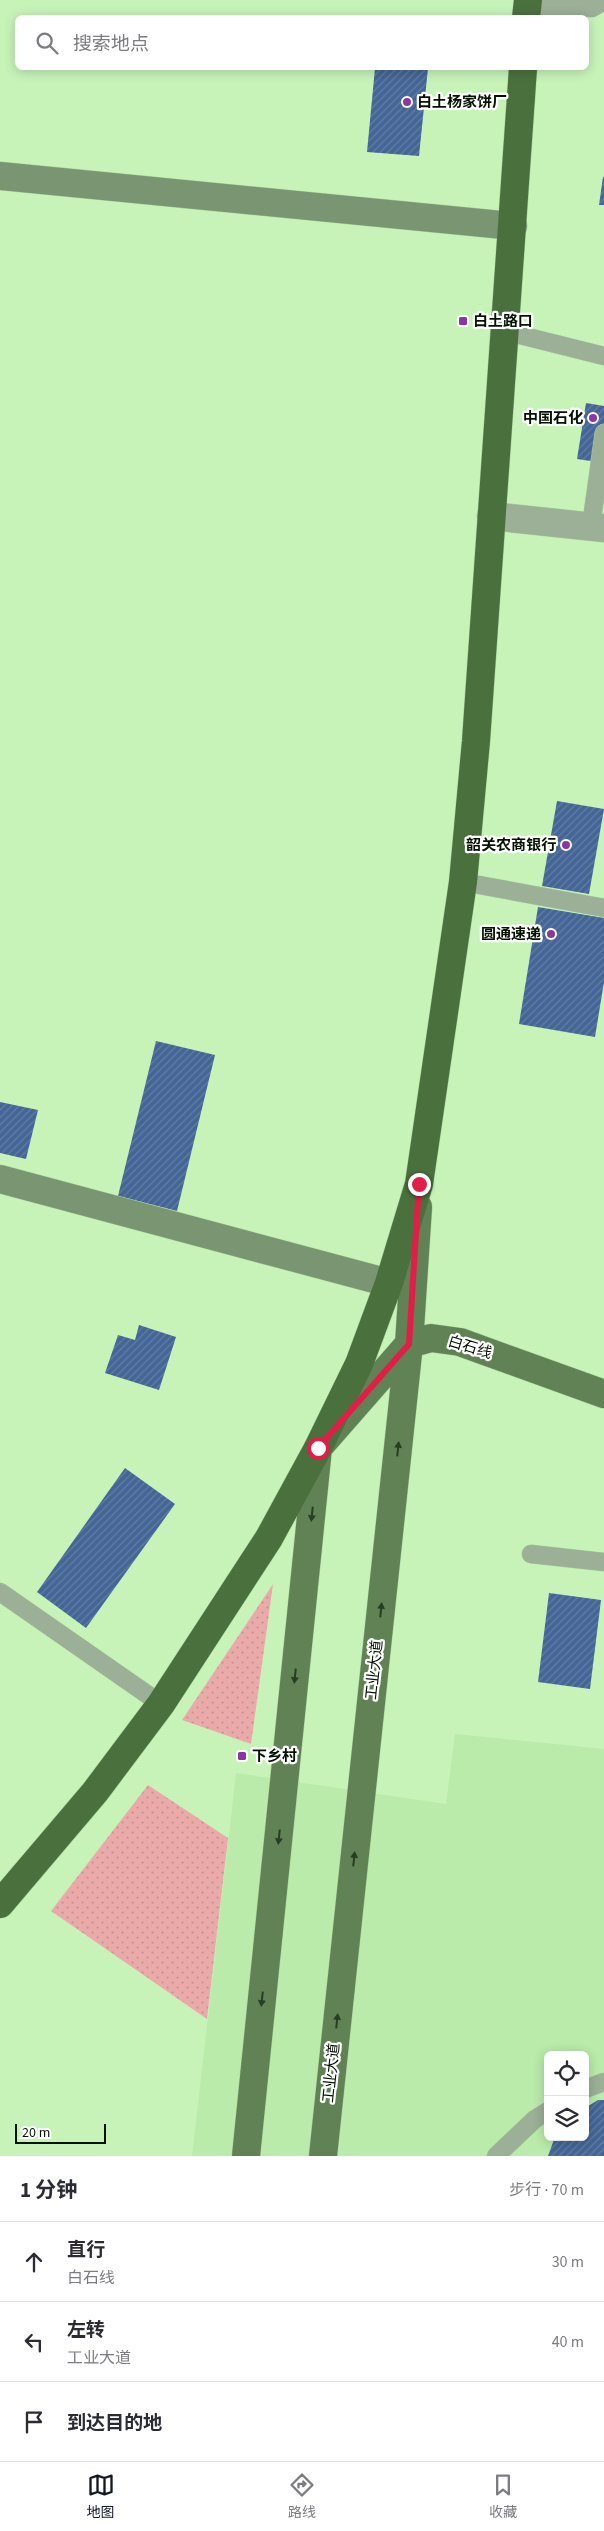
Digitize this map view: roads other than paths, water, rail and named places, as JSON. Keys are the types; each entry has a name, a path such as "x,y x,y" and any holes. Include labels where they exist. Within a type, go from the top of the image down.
{"highway":[{"path":"0,1904 95,1792 161,1704 269,1538 318,1448 359,1364 389,1283 419,1184 463,882 476,741 523,70"}],"main road":[{"path":"0,176 513,226"},
{"path":"0,1179 389,1283"},
{"name":"工业大道","path":"323,2156 409,1344 419,1184"},
{"name":"白石线","path":"409,1344 431,1338 460,1342 604,1394"},
{"path":"246,2156 318,1448 409,1344"}],"street":[{"path":"491,516 597,527"}],"lane":[{"path":"527,8 592,8 604,1"},
{"path":"504,331 604,356"},
{"path":"597,527 604,433"},
{"path":"463,882 604,908"},
{"path":"531,1554 604,1562"},
{"path":"0,1592 161,1704"},
{"path":"589,2088 604,2082"},
{"path":"496,2156 534,2119 544,2113"}],"place":[{"name":"白土杨家饼厂","path":"407,102"},
{"name":"白土路口","path":"463,321"},
{"name":"中国石化","path":"593,418"},
{"name":"韶关农商银行","path":"566,845"},
{"name":"圆通速递","path":"551,934"},
{"name":"下乡村","path":"242,1756"}]}
